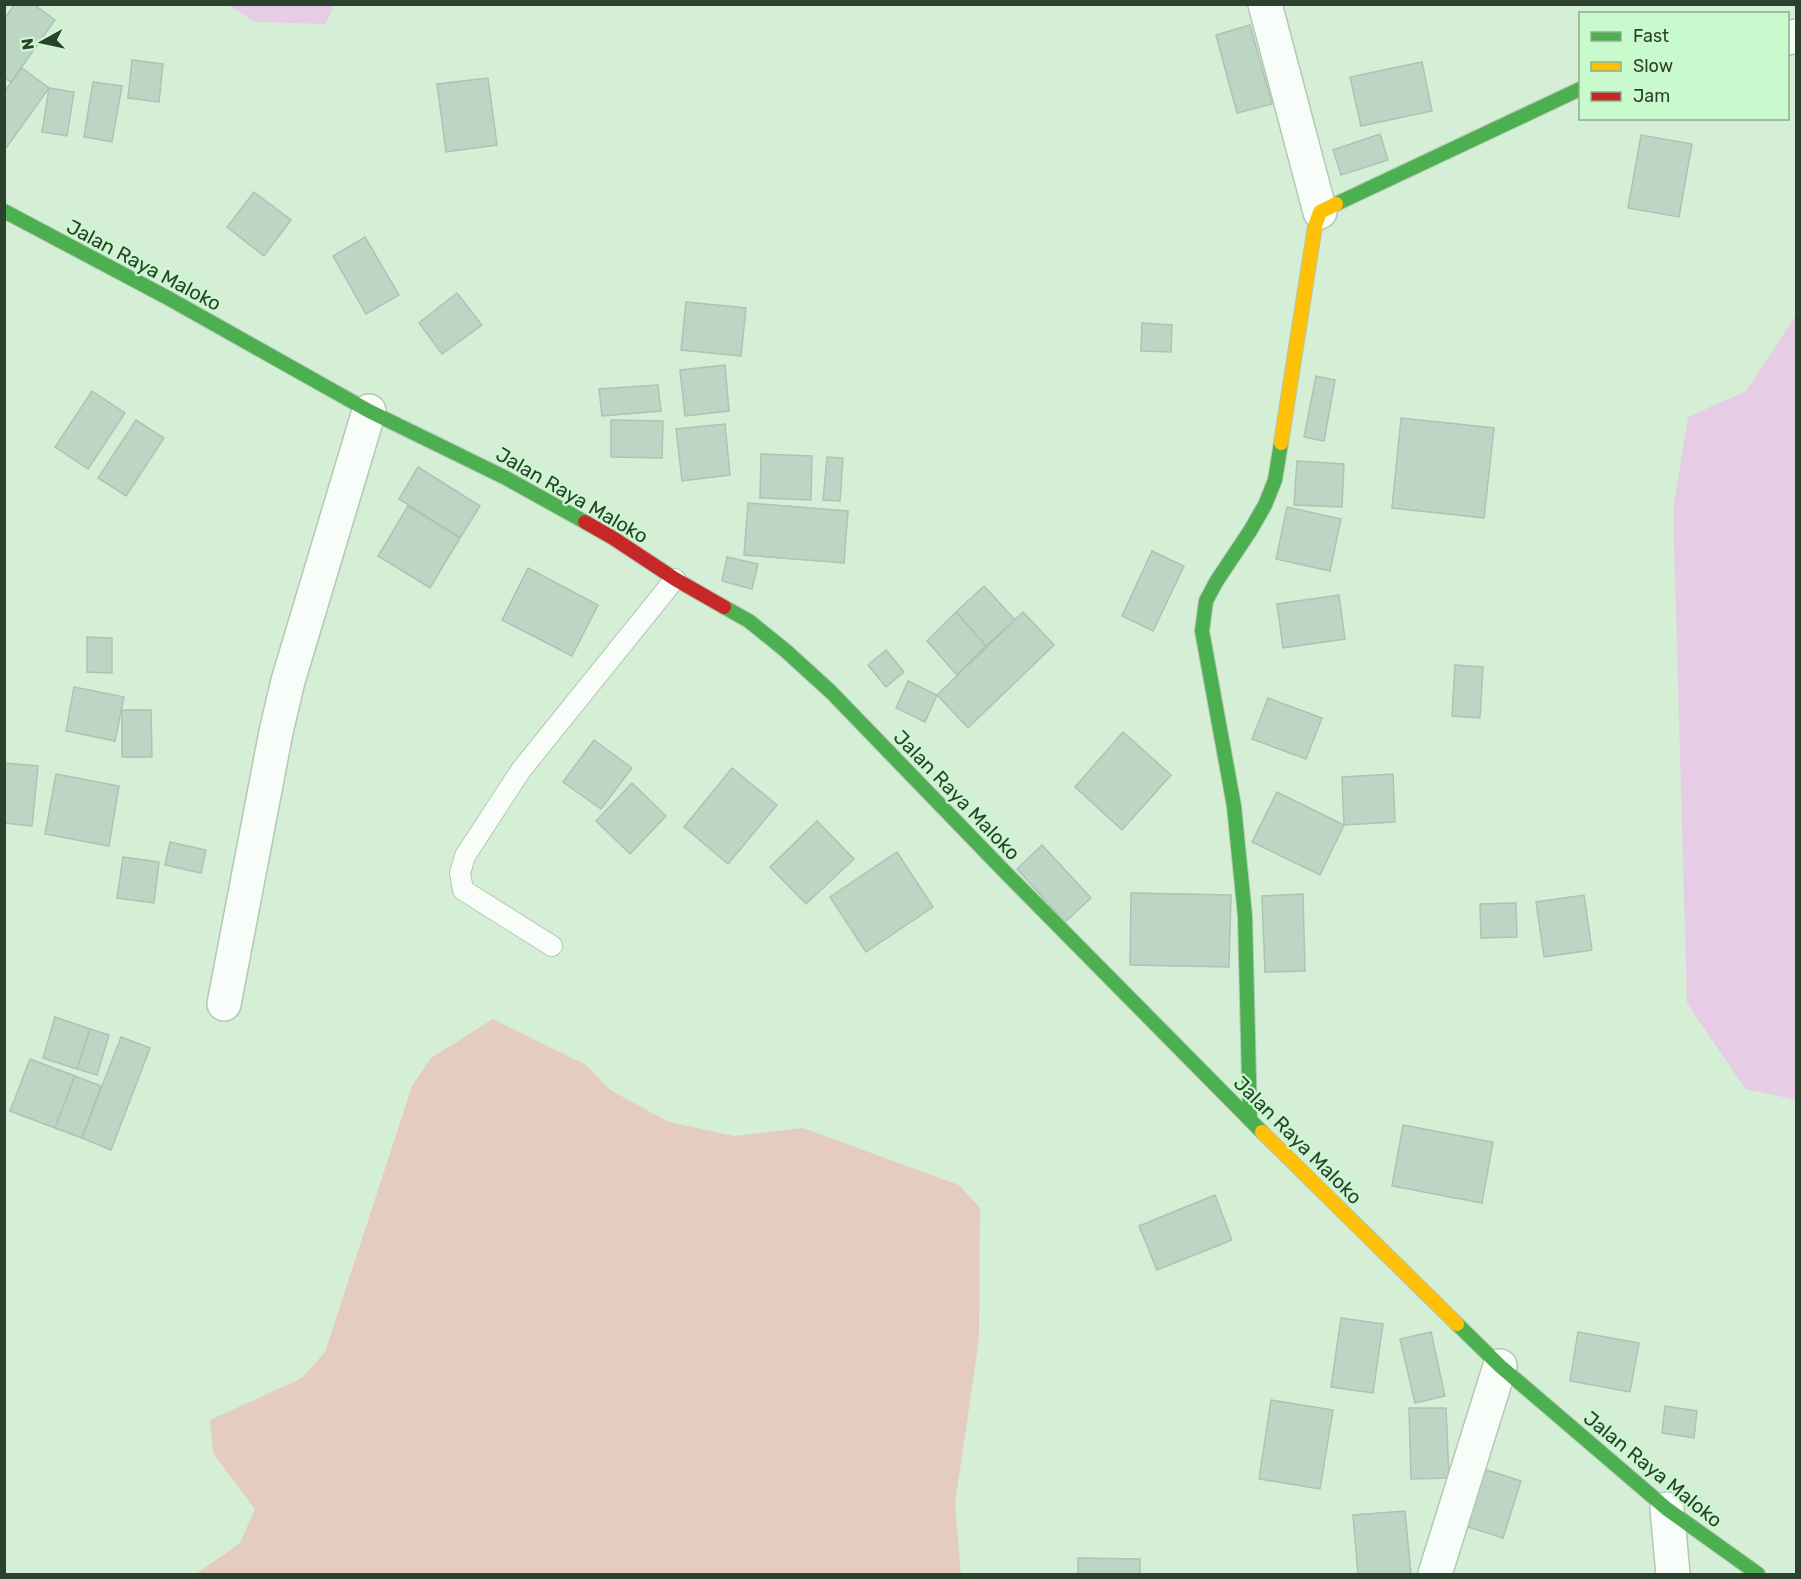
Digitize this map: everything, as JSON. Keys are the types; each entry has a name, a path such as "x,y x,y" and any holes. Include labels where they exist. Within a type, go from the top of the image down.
{"street":[{"path":"1250,1120 1245,916 1234,806 1202,632 1206,601 1265,506 1275,480 1315,226 1320,212 1265,4"},
{"path":"1320,212 1579,90"},
{"name":"Jalan Raya Maloko","path":"4,211 168,298 369,411 506,478 613,538 675,579 749,621 831,692 1250,1120 1500,1366 1667,1509 1758,1575"},
{"path":"224,1004 276,732 288,681 369,411"},
{"path":"1435,1575 1500,1366"},
{"path":"1667,1509 1673,1575"}],"lane":[{"path":"552,946 463,890 460,873 465,856 521,770 675,579"}],"shaded area":[{"path":"228,5 334,5 326,24 255,22"},
{"path":"1796,315 1796,1100 1745,1089 1687,1003 1673,509 1688,417 1746,391"},
{"path":"493,1019 586,1065 610,1090 669,1122 734,1136 803,1128 959,1185 980,1208 979,1339 955,1504 961,1574 196,1574 240,1543 255,1509 213,1453 210,1420 302,1378 325,1352 412,1086 431,1058"}],"building":[{"path":"15,4 33,4 55,20 11,82 4,78 4,19"},
{"path":"1250,25 1272,104 1237,113 1216,35"},
{"path":"132,60 163,64 159,102 128,98"},
{"path":"1422,62 1432,111 1361,126 1350,77"},
{"path":"22,68 49,88 4,151 4,92"},
{"path":"488,78 497,145 446,152 437,84"},
{"path":"93,82 122,86 112,142 84,137"},
{"path":"49,88 74,92 67,136 42,132"},
{"path":"1380,134 1388,160 1341,175 1333,150"},
{"path":"1641,135 1692,144 1679,217 1628,208"},
{"path":"254,192 291,220 264,256 227,227"},
{"path":"365,237 399,295 366,314 333,256"},
{"path":"457,293 482,325 442,354 419,323"},
{"path":"686,302 746,308 741,356 681,350"},
{"path":"1142,323 1172,325 1171,352 1141,351"},
{"path":"725,365 729,411 685,416 680,370"},
{"path":"1316,376 1335,380 1324,441 1304,437"},
{"path":"658,385 661,411 602,416 599,389"},
{"path":"92,391 125,413 88,469 55,447"},
{"path":"1401,418 1494,428 1484,518 1392,508"},
{"path":"136,420 164,438 126,496 98,478"},
{"path":"611,420 663,421 662,458 611,457"},
{"path":"725,424 730,475 682,481 676,429"},
{"path":"761,454 812,456 811,500 760,498"},
{"path":"827,457 843,458 840,501 823,500"},
{"path":"1297,461 1344,464 1342,507 1294,505"},
{"path":"418,467 480,506 460,538 399,499"},
{"path":"748,503 848,511 844,563 744,555"},
{"path":"408,506 460,538 430,588 378,556"},
{"path":"1287,507 1341,519 1330,571 1276,559"},
{"path":"1152,551 1184,566 1153,631 1122,616"},
{"path":"727,557 758,564 752,589 722,581"},
{"path":"528,568 598,605 572,656 502,620"},
{"path":"984,586 1015,620 986,646 956,612"},
{"path":"1339,595 1345,639 1283,648 1277,604"},
{"path":"956,612 986,646 957,675 927,641"},
{"path":"1023,612 1054,645 968,728 937,695"},
{"path":"87,637 112,638 112,673 87,672"},
{"path":"886,650 904,672 886,687 868,665"},
{"path":"1455,665 1483,667 1480,718 1452,716"},
{"path":"908,681 937,695 925,722 896,708"},
{"path":"74,687 124,697 115,741 66,731"},
{"path":"1268,698 1322,718 1306,759 1252,739"},
{"path":"122,710 151,710 152,757 122,757"},
{"path":"1123,732 1171,775 1122,830 1075,787"},
{"path":"594,740 632,768 601,809 563,782"},
{"path":"4,763 38,766 32,826 4,823"},
{"path":"732,768 777,805 728,864 684,827"},
{"path":"56,774 119,786 109,846 45,834"},
{"path":"1393,774 1395,822 1344,825 1342,777"},
{"path":"632,783 666,816 630,854 596,821"},
{"path":"1277,792 1344,825 1320,875 1252,842"},
{"path":"817,821 854,859 806,904 770,867"},
{"path":"170,842 206,850 201,873 165,865"},
{"path":"1042,845 1091,898 1065,922 1017,869"},
{"path":"897,852 933,907 866,952 830,897"},
{"path":"123,857 159,862 154,903 117,898"},
{"path":"1131,893 1231,895 1229,967 1130,965"},
{"path":"1303,894 1305,971 1265,972 1262,896"},
{"path":"1584,895 1592,950 1544,957 1536,902"},
{"path":"1516,903 1517,937 1481,938 1480,904"},
{"path":"55,1017 90,1029 77,1069 43,1058"},
{"path":"90,1029 109,1035 97,1075 77,1069"},
{"path":"121,1037 150,1048 111,1150 82,1138"},
{"path":"30,1059 75,1076 55,1128 10,1111"},
{"path":"75,1076 101,1086 82,1138 55,1128"},
{"path":"1403,1125 1493,1142 1482,1203 1392,1186"},
{"path":"1215,1195 1232,1240 1157,1270 1139,1226"},
{"path":"1341,1318 1383,1324 1373,1393 1331,1387"},
{"path":"1431,1332 1445,1396 1415,1403 1400,1339"},
{"path":"1578,1332 1639,1343 1630,1392 1570,1381"},
{"path":"1271,1400 1333,1410 1320,1489 1259,1479"},
{"path":"1665,1406 1697,1411 1694,1438 1662,1433"},
{"path":"1409,1408 1446,1408 1449,1478 1411,1479"},
{"path":"1484,1469 1521,1481 1503,1538 1465,1526"},
{"path":"1405,1511 1411,1574 1358,1574 1353,1515"},
{"path":"1078,1558 1140,1559 1140,1574 1078,1574"}],"traffic: fast":[{"path":"1336,204 1579,89"},
{"path":"4,211 168,298 369,411 506,478 585,522"},
{"path":"1250,1120 1245,916 1234,806 1202,631 1206,601 1265,505 1275,480 1281,443"},
{"path":"724,607 749,621 831,692 1262,1132"},
{"path":"1457,1324 1500,1366 1667,1509 1758,1574"}],"traffic: slow":[{"path":"1281,443 1315,226 1320,212 1336,204"},
{"path":"1262,1132 1457,1324"}],"traffic: jam":[{"path":"585,522 724,607"}]}
